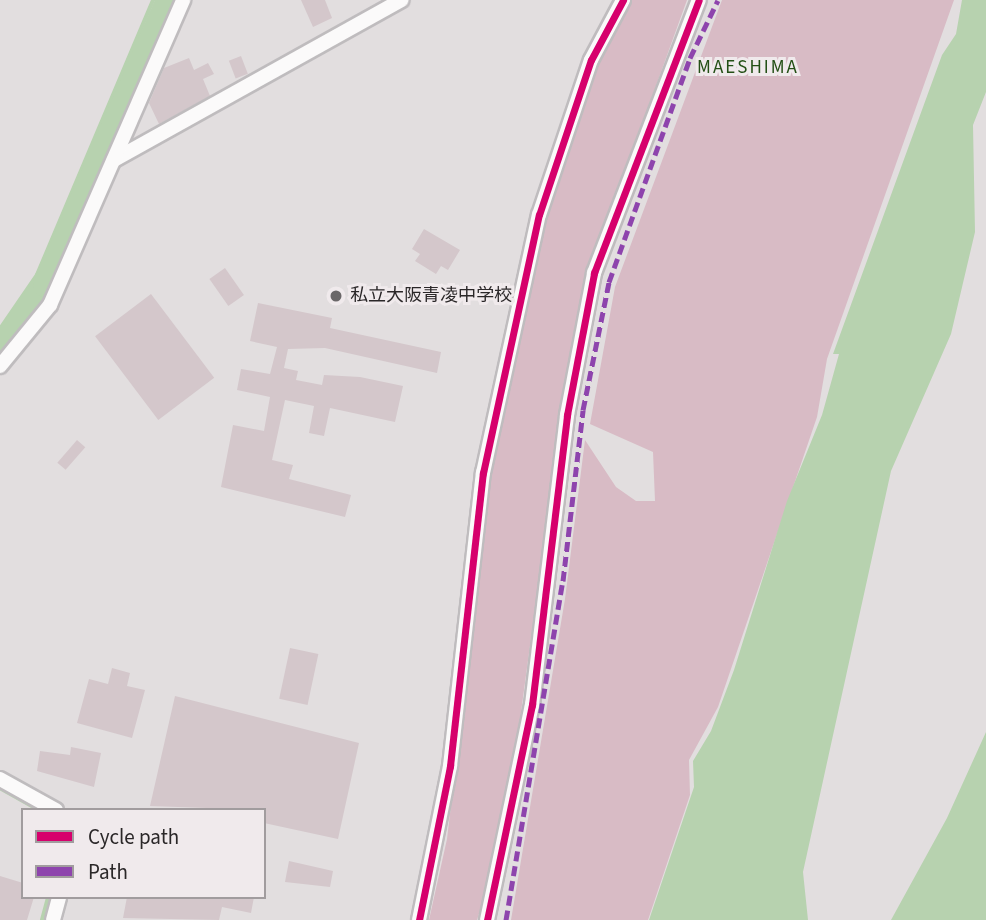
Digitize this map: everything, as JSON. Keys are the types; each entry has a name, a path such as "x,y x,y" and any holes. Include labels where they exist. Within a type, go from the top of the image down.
{"street":[{"path":"0,366 50,305 183,0"},
{"path":"114,160 402,0"},
{"path":"419,920 450,766 484,473 539,215 591,60 623,0"},
{"path":"487,920 532,705 567,415 594,273 699,0"},
{"path":"0,779 52,808"},
{"path":"53,920 58,899"}],"shaded area":[{"path":"630,0 687,0 601,238 556,452 513,772 492,872 477,920 429,920 447,839 490,476 544,223 594,69"},
{"path":"722,0 954,0 827,359 817,417 718,707 689,760 690,795 648,920 511,920 565,599 585,440 616,487 636,501 655,501 653,452 590,424 615,287"},
{"path":"962,0 986,0 986,92 973,125 975,232 951,334 891,471 803,872 808,920 649,920 694,787 693,761 711,731 734,670 787,501 822,415 839,354 833,354 942,55 956,34"},
{"path":"986,732 986,920 891,920 947,818"}],"building":[{"path":"301,0 325,0 332,18 313,27"},
{"path":"241,56 248,74 236,78 229,61"},
{"path":"189,58 194,70 208,63 214,74 203,79 210,96 159,124 149,103 164,68"},
{"path":"424,229 460,250 448,270 441,266 436,274 415,261 420,254 412,249"},
{"path":"225,268 244,295 228,306 209,279"},
{"path":"151,294 214,378 158,420 95,336"},
{"path":"258,303 332,318 330,328 441,352 437,373 325,348 288,349 284,368 298,371 296,380 322,385 324,375 360,377 403,386 395,422 330,408 324,436 309,433 314,406 285,400 272,460 293,465 289,479 351,495 345,517 221,487 233,425 264,431 270,397 237,390 241,369 270,374 277,347 250,341"},
{"path":"77,440 85,447 66,470 57,463"},
{"path":"290,648 318,654 308,705 279,699"},
{"path":"112,668 130,673 127,686 145,690 132,738 77,723 89,679 108,684"},
{"path":"175,696 359,743 338,839 266,823 266,808 150,806"},
{"path":"71,747 101,753 94,787 37,771 40,751 70,755"},
{"path":"289,861 333,871 330,887 285,882"},
{"path":"0,876 21,882 21,899 33,899 27,920 0,920"},
{"path":"127,899 254,899 251,913 222,907 219,920 123,918"}],"waterway":[{"path":"0,329 37,275 153,0"},
{"path":"0,345 44,285 167,0"},
{"path":"0,788 35,808"},
{"path":"42,920 47,899"}],"marked path":[{"path":"506,920 563,581 583,410 609,282 690,58 718,0"}],"cycle path":[{"path":"419,920 450,766 483,473 539,215 591,60 623,0"},
{"path":"487,920 532,705 567,415 594,273 699,0"}],"place":[{"name":"私立大阪青凌中学校","path":"336,296"}],"district":[{"name":"MAESHIMA","path":"748,68"}]}
